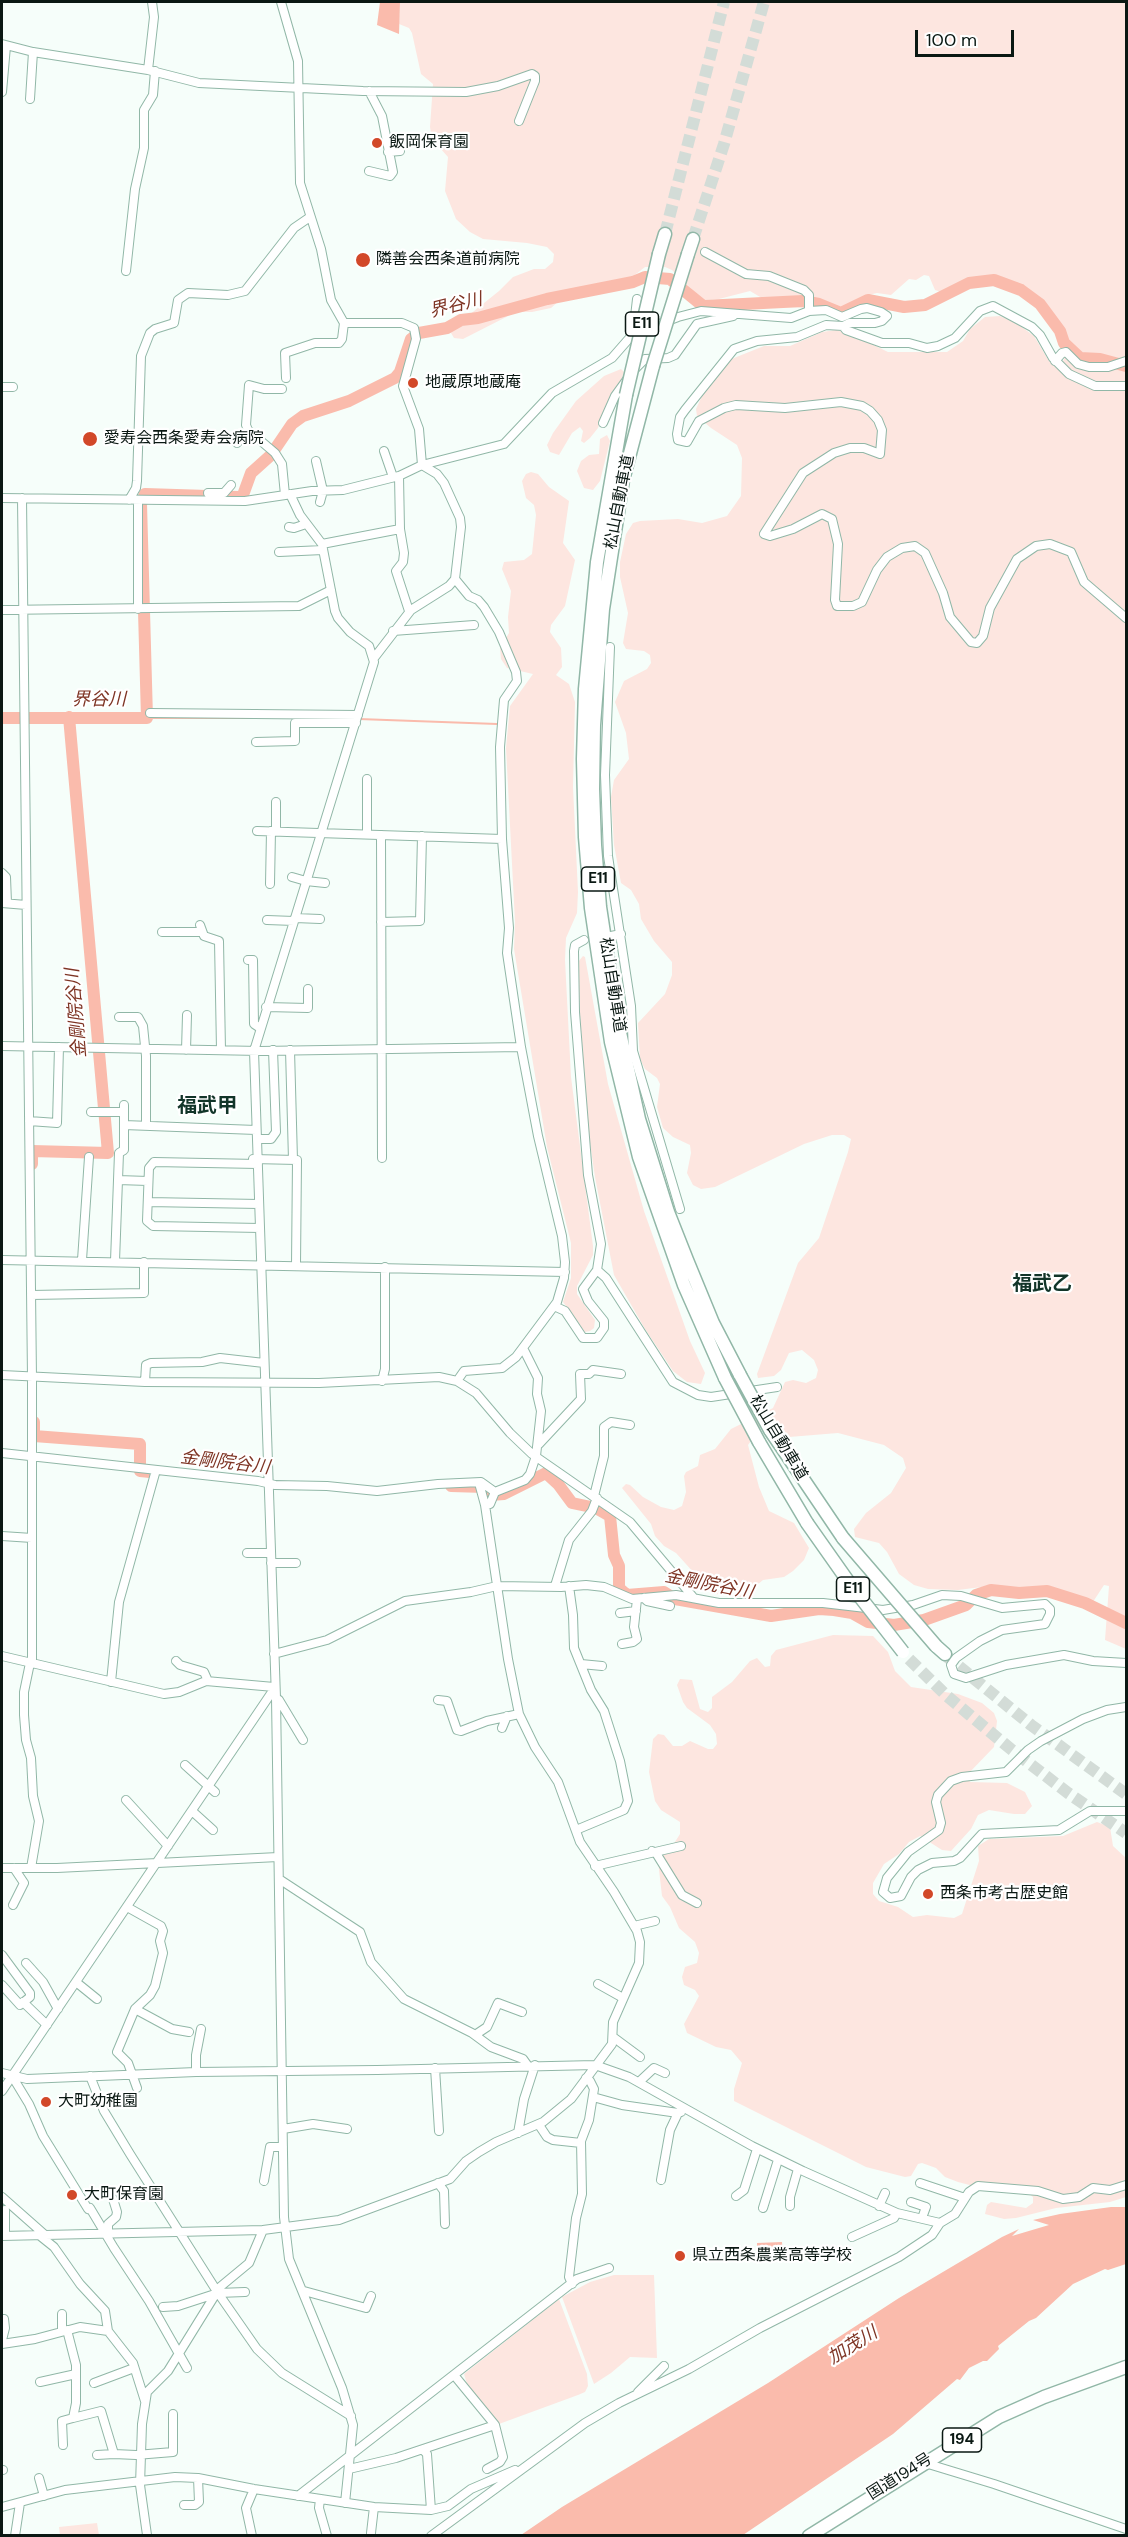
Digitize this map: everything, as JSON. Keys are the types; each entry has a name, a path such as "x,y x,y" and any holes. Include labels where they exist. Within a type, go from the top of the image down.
{"highway":[{"name":"松山自動車道","path":"665,234 626,395 597,562 585,689 583,770 591,908 610,1042 639,1157 684,1285 725,1378 759,1442 807,1523 850,1584 906,1655"},
{"name":"松山自動車道","path":"693,239 652,366 621,490 609,562 599,649 593,789 600,907 621,1040 652,1163 687,1260 713,1323 740,1375 770,1430 843,1538 940,1650"},
{"name":"国道194号","path":"809,2535 999,2417 1044,2397 1126,2367"}],"street":[{"path":"126,271 135,189 145,141 142,126 144,110 153,95 151,70 154,17 152,2"},
{"path":"281,2 298,61 300,183 321,249 331,300 344,323 339,344 315,343 285,353 286,378"},
{"path":"2,92 4,45 33,52 151,70 199,83 369,91 466,92 492,87 532,74 535,76 535,81 519,121"},
{"path":"30,99 33,52"},
{"path":"369,91 382,116 392,176 369,171"},
{"path":"388,152 400,151"},
{"path":"129,500 137,481 141,356 150,333 174,323 178,300 188,293 228,295 245,291 294,228 310,217"},
{"path":"705,252 746,274 778,279 804,290 809,296 810,310"},
{"path":"633,334 637,299"},
{"path":"843,326 846,330 882,343 909,343 927,348 938,346 955,338 980,311 993,306 1032,327 1040,335 1055,361 1069,375 1087,384 1105,387 1126,386"},
{"path":"208,493 244,501 287,494 343,490 396,476 422,465 507,442 552,393 612,358 633,334 678,317 701,311 791,318 810,310 826,310 842,317 867,308 887,316 875,323 826,325 796,337 757,341 734,349 680,417 678,440 687,442 699,421 724,408 736,405 774,408 851,403 862,406 878,420 882,437 880,454 864,448 850,448 834,453 803,473 788,500 765,531 765,535 770,536 793,529 818,515 826,515 832,519 837,532 836,604 843,607 862,603 877,570 887,557 909,546 921,549 943,593 950,618 974,644 981,640 990,608 1017,559 1030,549 1043,544 1059,546 1071,552 1084,582 1126,618"},
{"path":"603,423 615,396 640,362 645,359 668,358 675,355 697,324 737,315"},
{"path":"344,323 402,323 414,328 417,339 404,386 419,429 422,465"},
{"path":"1055,361 1066,352 1078,364 1089,367 1108,367 1126,361"},
{"path":"237,443 248,430 249,385 264,389 282,389"},
{"path":"2,387 13,387"},
{"path":"248,430 273,452 284,470 282,481 287,494 323,547 330,590 338,618 350,632 369,646 374,658"},
{"path":"384,452 396,476 404,553 396,571 409,611"},
{"path":"316,461 323,491 320,502"},
{"path":"345,2503 353,2431 351,2416 304,2291 289,2259 285,2226 276,1698 254,1050 374,658 409,611 449,586 455,579 460,518 444,483 437,474 422,465"},
{"path":"224,497 231,485"},
{"path":"2,498 141,500 224,497"},
{"path":"22,498 32,1295 31,1663 24,1692 24,1715 26,1740 31,1758 33,1796 39,1821 32,1868"},
{"path":"141,500 142,609"},
{"path":"289,527 294,528 306,524"},
{"path":"279,552 323,547 400,529"},
{"path":"455,579 469,596 478,600 484,607 499,632 516,672 517,681 504,700 500,747 502,839 510,928 507,953 521,1047 538,1136 562,1236 565,1272 554,1306 512,1362 502,1368 468,1370 461,1373 457,1381"},
{"path":"2,610 299,606 330,590"},
{"path":"393,631 474,625"},
{"path":"610,647 605,774 608,856 631,1005 633,1051 680,1209"},
{"path":"150,713 357,719"},
{"path":"256,742 295,741 295,723 357,719"},
{"path":"366,834 367,779"},
{"path":"270,884 276,802"},
{"path":"257,831 502,839"},
{"path":"381,835 382,1158"},
{"path":"381,922 420,921 422,836"},
{"path":"2,873 6,877 4,903 26,905"},
{"path":"292,877 306,881 325,882"},
{"path":"267,920 320,919"},
{"path":"162,932 200,929 204,936 216,938 219,941 221,1050"},
{"path":"611,936 621,934"},
{"path":"554,1306 565,1311 583,1338 597,1338 604,1328 604,1321 588,1301 583,1288 597,1270 601,1244 588,1174 574,1012 574,951 575,945 584,940"},
{"path":"248,960 253,960 254,1024 260,1028"},
{"path":"266,1007 308,1008 308,989"},
{"path":"186,1050 187,1016"},
{"path":"119,1017 138,1017 141,1020 145,1049 146,1126"},
{"path":"2,1046 186,1050 521,1047"},
{"path":"29,1121 57,1123 59,1047"},
{"path":"124,1125 257,1134 271,1139 276,1132 273,1050"},
{"path":"290,1050 293,1160"},
{"path":"91,1112 124,1109 124,1150 119,1153 115,1261"},
{"path":"82,1260 89,1157"},
{"path":"150,1157 257,1161"},
{"path":"260,1228 153,1226 147,1221 149,1168 154,1162 297,1160 296,1265"},
{"path":"118,1180 148,1182"},
{"path":"148,1202 259,1204"},
{"path":"2,1260 565,1272"},
{"path":"32,1295 144,1293 144,1262"},
{"path":"382,1381 385,1369 385,1267"},
{"path":"597,1270 606,1278 673,1382 698,1395 711,1397 777,1387"},
{"path":"491,1500 525,1479 530,1474 537,1456 541,1411 537,1394 538,1378 523,1348"},
{"path":"145,1382 146,1365 151,1363 202,1362 220,1358 264,1363"},
{"path":"538,1445 581,1399 580,1374 589,1374 593,1370 621,1374"},
{"path":"2,1376 145,1382 319,1383 439,1377 457,1381 476,1393 510,1433 537,1456 615,1510 638,1530 693,1597"},
{"path":"555,1586 569,1540 592,1511 604,1455 604,1427 611,1422 630,1425"},
{"path":"2,1453 268,1484 377,1491 438,1484 486,1484 491,1500 486,1526 507,1659 519,1714 535,1747 558,1782 580,1842 614,1892 634,1926 640,1942 640,1957 613,2022 612,2044 571,2099 538,2125 496,2142 470,2157 454,2177 339,2220 263,2230 3,2236 5,2210"},
{"path":"111,1682 119,1602 156,1470"},
{"path":"479,1485 491,1500"},
{"path":"2,1536 32,1538"},
{"path":"247,1553 270,1553"},
{"path":"271,1563 296,1563"},
{"path":"671,1595 678,1587 677,1577"},
{"path":"274,1654 327,1640 405,1600 471,1592 497,1586 597,1585 625,1598 671,1595 719,1603 823,1603 883,1610 913,1605 942,1595 953,1595 1002,1608 1045,1604 1050,1609 1050,1620 1039,1626 1002,1630 980,1641 956,1658 951,1665 951,1670 958,1678 966,1678 1006,1665 1064,1655 1093,1661 1126,1663"},
{"path":"569,1586 573,1615 573,1643 591,1690 604,1711 620,1761 628,1801 624,1810 576,1830"},
{"path":"640,1598 670,1606"},
{"path":"622,1644 637,1639 634,1627 640,1598"},
{"path":"620,1613 636,1611"},
{"path":"2,1656 171,1694 208,1681 274,1688"},
{"path":"176,1661 180,1665 204,1672 208,1681"},
{"path":"581,1664 602,1666"},
{"path":"2,2091 192,1810 212,1789 274,1688"},
{"path":"276,1698 303,1740"},
{"path":"438,1700 447,1701 457,1730 461,1731 519,1714"},
{"path":"1126,1707 1107,1710 1083,1719 1041,1741 1028,1750 1006,1772 962,1777 951,1781 938,1795 936,1802 941,1823 939,1830 908,1852 887,1878 883,1892 890,1898 901,1896 911,1877 918,1870 932,1863 954,1861 960,1858 982,1834 1059,1830 1090,1811 1126,1811"},
{"path":"502,1728 507,1716"},
{"path":"185,1765 212,1789"},
{"path":"130,1801 169,1844"},
{"path":"192,1810 213,1830"},
{"path":"596,1866 681,1846"},
{"path":"652,1851 656,1853 682,1895 697,1903"},
{"path":"2,1868 278,1857"},
{"path":"12,1905 24,1883 14,1868"},
{"path":"279,1879 360,1932 371,1962 404,1999 475,2035 491,2047 523,2059 532,2066"},
{"path":"127,1907 161,1926 163,1931 160,1941 163,1953 155,1986 150,1995 135,2009 117,2052 128,2063 137,2088"},
{"path":"634,1926 655,1921"},
{"path":"2,1955 30,1993 30,1997 20,2005 2,1985"},
{"path":"26,1963 43,1982 58,2009"},
{"path":"76,1982 98,1999"},
{"path":"598,1984 623,1998"},
{"path":"23,2002 47,2025"},
{"path":"475,2035 487,2027 498,2003 522,2012"},
{"path":"135,2009 172,2029 189,2032"},
{"path":"196,2072 196,2055 201,2029"},
{"path":"613,2037 640,2057"},
{"path":"2,2073 27,2079 196,2072 595,2065 612,2069 639,2082 778,2160 879,2206 897,2213 940,2223"},
{"path":"518,2133 532,2066"},
{"path":"435,2068 439,2131"},
{"path":"639,2082 654,2068 665,2073"},
{"path":"12,2076 29,2104 43,2136 88,2209 90,2208 107,2233 187,2368"},
{"path":"90,2076 104,2111 218,2293 264,2358 282,2373 351,2416"},
{"path":"572,2284 569,2277 582,2194 581,2143 589,2120 593,2097 593,2084 586,2078"},
{"path":"593,2097 622,2105 678,2113 688,2110"},
{"path":"661,2180 666,2141 678,2113"},
{"path":"283,2129 313,2124 346,2129"},
{"path":"538,2125 547,2137 553,2140 581,2143"},
{"path":"264,2181 270,2147 283,2147"},
{"path":"736,2196 744,2190 757,2149"},
{"path":"763,2208 778,2160"},
{"path":"790,2206 790,2196 798,2169"},
{"path":"438,2183 444,2191 445,2224"},
{"path":"920,2183 965,2198"},
{"path":"431,2535 521,2467 585,2423 760,2328 899,2257 932,2235 940,2223 955,2214 969,2192 978,2186 1038,2191 1063,2199 1078,2197 1093,2188 1110,2190 1126,2185"},
{"path":"879,2206 885,2193"},
{"path":"2,2197 54,2247 80,2284 105,2310 108,2331 135,2368 145,2401"},
{"path":"107,2233 108,2224 116,2217 117,2212 113,2199"},
{"path":"911,2202 926,2207 922,2218"},
{"path":"853,2226 854,2235 894,2218 897,2213"},
{"path":"147,2535 140,2480 143,2454 142,2424 148,2389 165,2375 228,2280 249,2263 263,2230"},
{"path":"298,2496 572,2284 584,2276 609,2268"},
{"path":"304,2291 366,2308 371,2296"},
{"path":"164,2307 173,2307 218,2293 245,2292"},
{"path":"63,2314 76,2374 76,2403 73,2418"},
{"path":"4,2319 2,2342 35,2339 65,2330 89,2327 108,2331"},
{"path":"637,2394 664,2366"},
{"path":"94,2383 135,2368"},
{"path":"40,2382 76,2374"},
{"path":"454,2374 495,2426 503,2457 500,2462 487,2469"},
{"path":"63,2445 62,2421 101,2411 114,2454"},
{"path":"97,2455 173,2452 173,2414"},
{"path":"349,2469 423,2450 495,2426"},
{"path":"423,2450 427,2454 432,2510"},
{"path":"924,2463 1005,2487 1126,2529"},
{"path":"2,2507 64,2490 175,2477 198,2478 374,2507 432,2510 448,2506 471,2489 521,2467"},
{"path":"39,2478 44,2496"},
{"path":"184,2505 195,2505 199,2502 198,2478"},
{"path":"252,2535 246,2508 254,2489"},
{"path":"320,2499 327,2535"},
{"path":"15,2535 20,2503"},
{"path":"372,2533 374,2507"}],"shaded area":[{"path":"400,2 1126,2 1126,1649 1105,1640 1109,1586 1104,1585 1089,1608 1078,1606 1074,1598 1067,1593 1039,1587 1019,1590 990,1586 958,1590 928,1589 914,1585 899,1574 887,1552 879,1543 855,1537 854,1529 866,1513 891,1493 906,1468 903,1458 884,1445 838,1433 789,1437 782,1432 775,1421 760,1428 748,1445 759,1487 769,1511 794,1523 809,1548 804,1560 793,1571 784,1577 763,1580 749,1598 716,1594 704,1584 676,1553 664,1546 655,1536 651,1524 622,1488 626,1484 630,1485 643,1497 661,1507 674,1510 682,1506 686,1492 684,1476 686,1472 698,1466 700,1455 715,1449 731,1429 773,1408 785,1382 793,1380 806,1383 816,1378 818,1370 814,1360 802,1350 789,1353 781,1370 774,1376 758,1378 757,1374 798,1263 819,1238 851,1139 844,1135 832,1135 804,1144 715,1187 701,1189 693,1185 687,1173 691,1153 690,1145 673,1137 663,1128 657,1107 660,1084 657,1078 645,1069 640,1059 638,1023 665,994 672,975 672,962 654,941 641,919 639,904 631,890 621,883 614,845 611,797 614,780 629,759 626,733 615,702 624,681 647,669 651,663 650,655 644,651 626,649 623,643 628,613 620,577 620,562 626,534 633,523 640,521 678,519 702,523 727,516 741,496 742,458 737,445 697,416 696,409 702,396 729,360 764,346 790,346 822,332 836,330 847,332 888,352 947,352 963,341 970,329 985,317 1000,316 1015,322 1034,336 1049,361 1057,365 1064,360 1062,329 1042,301 1023,288 994,276 967,281 941,292 935,290 929,276 924,275 916,280 909,279 891,295 877,293 864,296 842,308 777,307 750,291 719,299 703,300 672,270 665,267 645,267 631,278 571,290 551,308 532,312 516,312 463,339 454,338 451,333 453,328 513,277 534,269 545,269 553,262 554,254 547,247 483,239 470,232 456,219 445,191 448,157 432,139 430,127 433,84 421,74 412,33 409,28 399,24"},
{"path":"621,369 624,372 620,383 603,412 598,428 590,438 584,443 581,441 583,431 580,427 572,433 559,455 550,452 547,445 553,433 576,401 604,376"},
{"path":"607,435 610,441 600,481 593,490 584,488 577,471 581,461 589,455 599,454 600,439"},
{"path":"531,472 538,474 549,487 569,501 563,543 575,560 565,606 551,625 550,632 561,648 562,667 556,675 569,684 575,702 573,787 578,892 577,913 566,938 565,960 571,1077 593,1246 593,1255 577,1286 577,1294 595,1320 594,1328 585,1332 563,1302 571,1278 571,1243 547,1147 514,949 515,922 506,748 510,706 533,674 507,668 501,659 500,648 509,633 511,591 502,569 504,562 524,560 532,554 536,515 534,505 526,498 522,481 526,474"},
{"path":"583,956 608,1084 644,1211 690,1341 705,1373 701,1384 687,1382 673,1371 645,1329 614,1275 588,1129 578,962"},
{"path":"833,1635 873,1636 888,1652 895,1671 911,1687 958,1694 982,1703 994,1713 997,1721 994,1747 968,1774 970,1782 1007,1783 1025,1792 1032,1806 1025,1814 989,1810 978,1815 971,1829 951,1851 942,1850 920,1836 909,1842 899,1854 884,1864 873,1883 873,1894 879,1901 898,1907 913,1917 927,1915 954,1918 962,1914 979,1861 978,1846 989,1839 1063,1836 1097,1822 1110,1827 1113,1846 1126,1858 1126,2197 1110,2202 1056,2208 1016,2218 1004,2219 985,2214 987,2205 991,2202 1026,2208 1033,2203 1033,2197 1029,2194 985,2189 958,2182 945,2177 936,2168 922,2163 918,2164 911,2176 905,2177 866,2167 734,2101 734,2089 742,2063 731,2050 716,2047 687,2033 684,2024 699,1996 695,1990 684,1985 682,1977 685,1967 697,1963 699,1953 695,1942 679,1928 670,1907 662,1896 658,1861 661,1853 673,1845 680,1834 680,1822 661,1810 655,1801 649,1772 653,1739 658,1734 664,1735 673,1746 682,1746 690,1741 713,1749 717,1744 716,1734 710,1725 687,1708 683,1702 677,1685 680,1679 692,1680 700,1709 708,1712 712,1708 712,1697 732,1682 750,1661 757,1658 765,1667 770,1666 771,1656 776,1650"},
{"path":"614,2275 654,2275 657,2358 630,2357 594,2384 562,2297 590,2282"},
{"path":"559,2299 587,2374 588,2386 585,2392 578,2395 499,2424 467,2384 464,2374"},
{"path":"97,2523 99,2535 60,2535 59,2527"}],"water":[{"path":"380,2 400,2 399,34 377,25"},
{"name":"加茂川","path":"1111,2207 1126,2207 1126,2264 1105,2269 1073,2284 1036,2318 998,2346 999,2349 987,2361 969,2368 960,2380 957,2379 893,2434 743,2535 521,2535 562,2507 768,2383 899,2298 1002,2237 1019,2229 1012,2236 1049,2225 1033,2220"},
{"path":"782,2242 783,2258 757,2258 757,2243"}],"waterway":[{"name":"界谷川","path":"2,718 147,718 141,504 145,494 239,497 243,495 251,473 271,455 292,424 303,416 349,401 395,378 400,372 411,339 419,333 447,328 461,320 478,318 547,299 633,282 645,277 670,279 703,306 803,301 819,304 841,313 868,300 904,307 925,305 969,283 994,280 1021,290 1040,304 1060,331 1064,343 1080,358 1100,359 1126,366"},
{"name":"金剛院谷川","path":"32,1164 32,1151 108,1153 69,717"},
{"path":"147,718 303,718"},
{"path":"359,719 497,724"},
{"name":"金剛院谷川","path":"34,1422 34,1436 140,1444 140,1471 150,1472"},
{"name":"金剛院谷川","path":"451,1486 485,1487 491,1495 504,1494 546,1473 558,1484 572,1503 596,1508 610,1516 614,1555 619,1566 619,1588 627,1595 664,1592 675,1599 771,1616 819,1609 834,1610 852,1613 868,1622 894,1625 924,1620 966,1605 976,1595 991,1590 1019,1593 1047,1591 1085,1603 1126,1623"}],"tunnel":[{"path":"665,234 724,2"},
{"path":"693,239 724,144 764,2"},
{"path":"945,1655 1031,1725 1126,1794"},
{"path":"909,1659 947,1696 1012,1750 1068,1793 1126,1833"}],"place":[{"name":"飯岡保育園","path":"377,143"},
{"name":"隣善会西条道前病院","path":"363,260"},
{"name":"地蔵原地蔵庵","path":"413,383"},
{"name":"愛寿会西条愛寿会病院","path":"90,439"},
{"name":"西条市考古歴史館","path":"928,1894"},
{"name":"大町幼稚園","path":"46,2102"},
{"name":"大町保育園","path":"72,2195"},
{"name":"県立西条農業高等学校","path":"680,2256"}],"district":[{"name":"福武甲","path":"207,1107"},
{"name":"福武乙","path":"1042,1285"}]}
